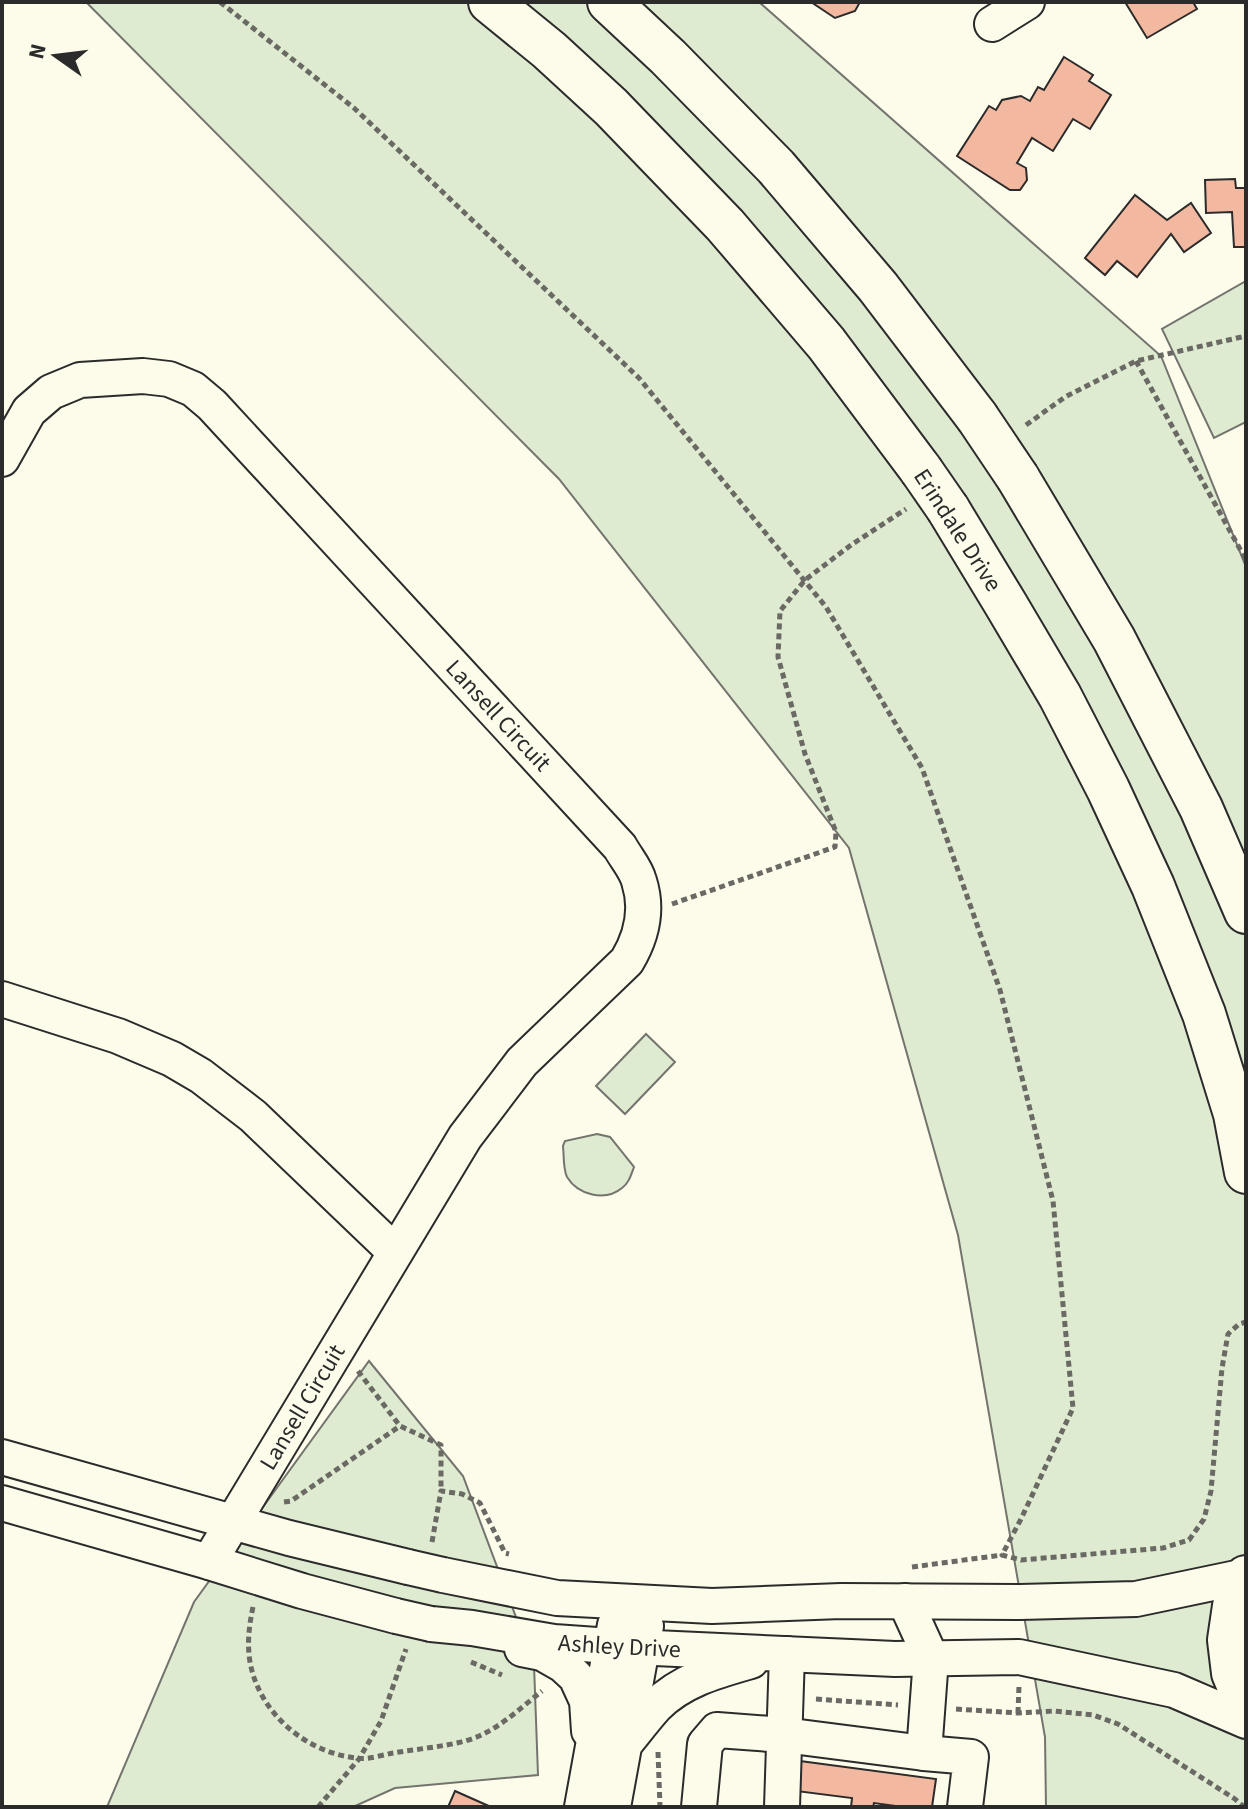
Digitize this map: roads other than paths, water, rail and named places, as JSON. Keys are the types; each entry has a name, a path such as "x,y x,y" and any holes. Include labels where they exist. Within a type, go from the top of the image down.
{"main road":[{"name":"Erindale Drive","path":"490,2 549,50 611,107 725,225 826,343 948,509 1060,696 1153,886 1204,1014 1235,1114 1246,1172"},
{"path":"609,2 776,167 878,287 977,417 1018,478 1114,639 1201,808 1246,912"},
{"path":"1246,1576 1234,1606 1229,1640 1233,1673 1246,1704"}],"street":[{"path":"992,24 1027,2"},
{"name":"Lansell Circuit","path":"2,459 29,411 51,392 80,380 143,376 169,379 193,389 212,405 620,847 639,879 644,913 636,946 627,961 522,1062 465,1137 209,1562"},
{"path":"2,999 118,1036 172,1059 201,1076 253,1116 395,1252"},
{"name":"Ashley Drive","path":"2,1457 238,1513 408,1567 557,1598 712,1606 841,1601 1136,1599 1246,1576"},
{"name":"Ashley Drive","path":"2,1503 302,1591 431,1624 470,1645 554,1642 895,1659 1019,1657 1174,1690 1246,1721"},
{"path":"905,1601 931,1658 924,1753"},
{"path":"582,1807 591,1759 627,1646 635,1602"},
{"path":"470,1645 503,1645 542,1653 576,1677 587,1701 591,1759"},
{"path":"613,1807 625,1745 627,1646"},
{"path":"625,1745 657,1706 684,1684 713,1671 783,1654 782,1807"},
{"path":"699,1807 705,1744 717,1730 971,1757 965,1807"}]}
